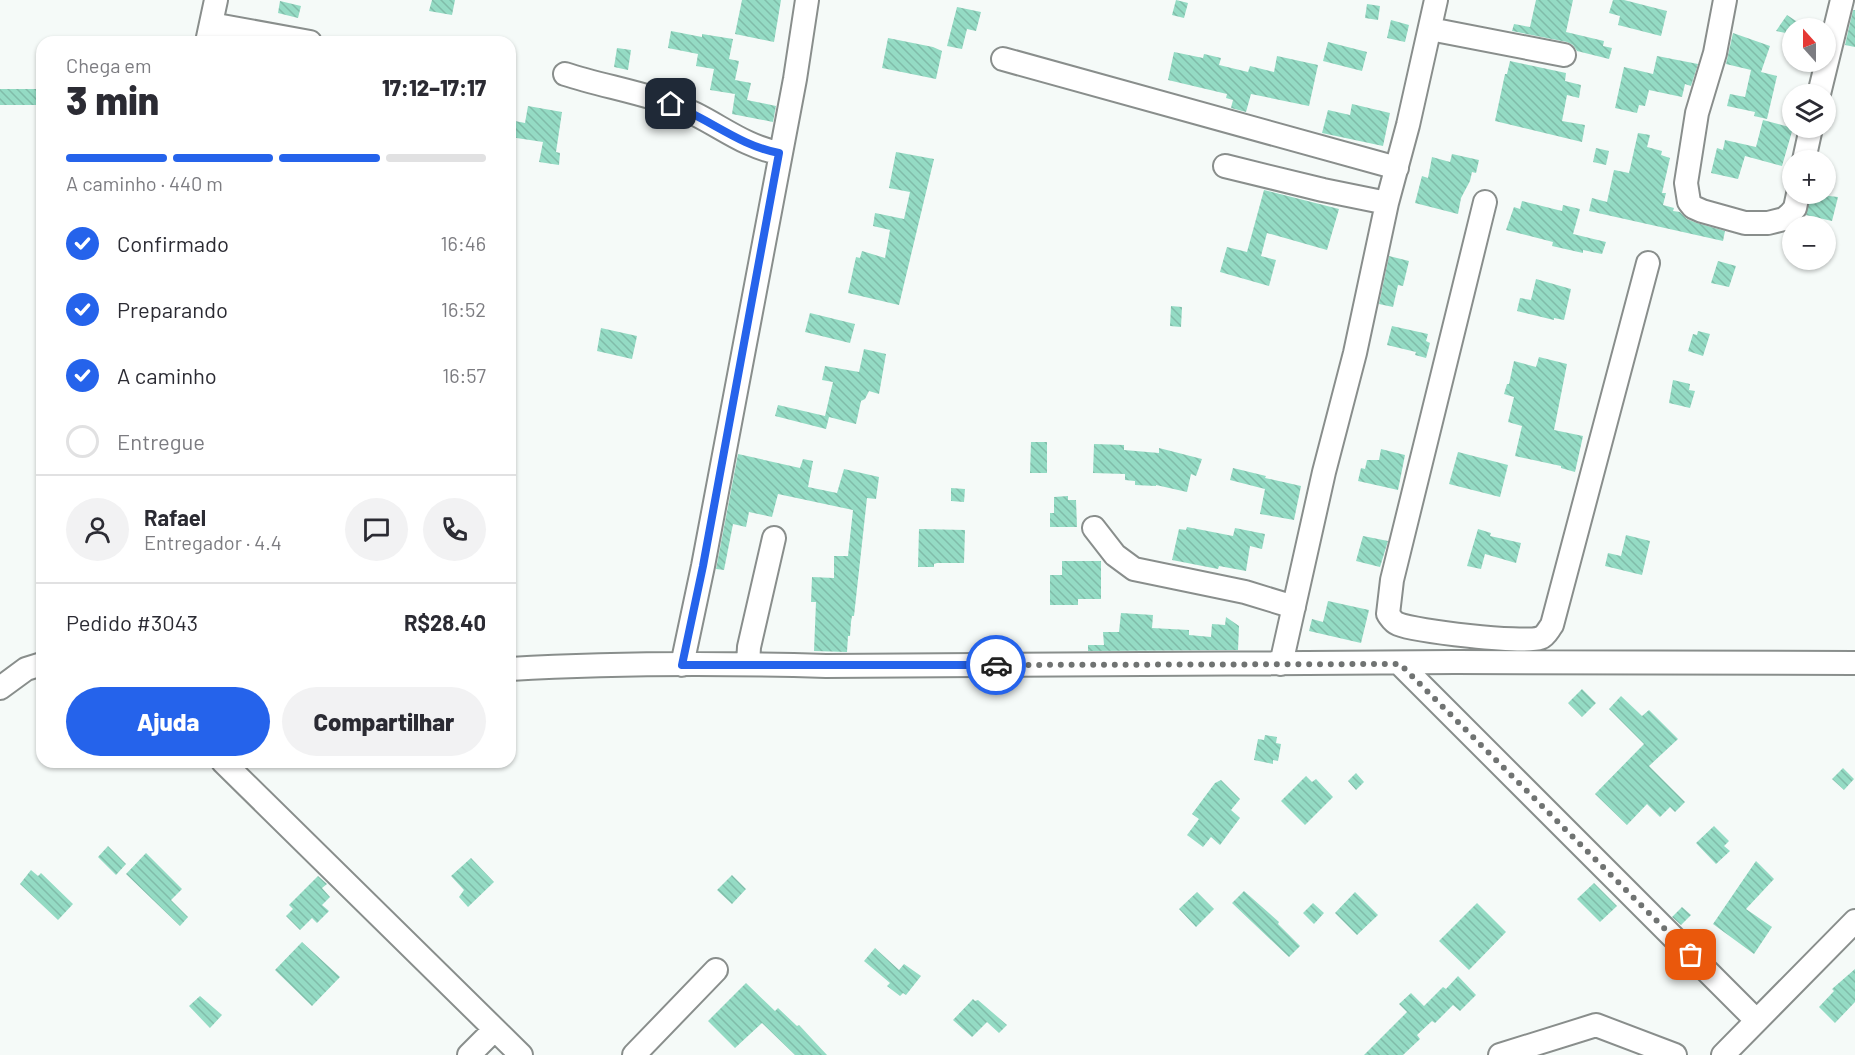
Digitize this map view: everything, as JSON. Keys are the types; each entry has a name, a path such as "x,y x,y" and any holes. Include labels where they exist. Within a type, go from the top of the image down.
{"street":[{"path":"216,0 209,33 243,36"},
{"path":"682,665 795,79 807,0"},
{"path":"1281,664 1436,0"},
{"path":"1725,0 1715,53 1697,112 1686,183 1689,202 1693,207 1702,211 1745,223 1768,223 1784,219 1795,208 1796,204"},
{"path":"1821,84 1842,0"},
{"path":"1430,29 1564,55"},
{"path":"1003,59 1397,168"},
{"path":"565,74 671,104 763,150 779,153"},
{"path":"1225,166 1323,190 1388,202"},
{"path":"1485,202 1392,580 1388,614 1395,623 1417,629 1522,640 1536,639 1546,635 1552,625 1648,263"},
{"path":"1095,528 1115,555 1134,569 1245,592 1294,607"},
{"path":"748,664 749,647 774,538"},
{"path":"1455,634 1455,662"},
{"path":"516,669 748,664 838,666 1455,662 1855,663"},
{"path":"1400,664 1756,1020"},
{"path":"0,688 26,669 36,666"},
{"path":"229,768 520,1055"},
{"path":"1731,1052 1756,1020 1855,921"},
{"path":"634,1055 716,970"},
{"path":"1500,1055 1596,1025 1675,1055"},
{"path":"469,1055 495,1030"}],"building":[{"path":"432,0 455,0 452,15 429,11"},
{"path":"742,0 781,0 774,42 735,34"},
{"path":"1176,0 1188,3 1184,18 1172,15"},
{"path":"1536,0 1573,0 1566,32 1604,41 1603,46 1612,48 1609,59 1577,51 1567,42 1512,31 1514,24 1530,27"},
{"path":"1613,0 1624,0 1667,11 1661,36 1618,25 1620,16 1609,13"},
{"path":"280,1 301,6 298,18 278,13"},
{"path":"1367,4 1380,6 1378,20 1365,18"},
{"path":"957,7 981,12 976,31 967,29 962,49 947,46"},
{"path":"1853,10 1855,10 1855,47 1845,45"},
{"path":"1391,20 1409,25 1405,42 1387,38"},
{"path":"1782,22 1782,32 1776,31"},
{"path":"671,31 702,37 702,34 733,39 729,59 739,61 735,80 751,83 747,100 776,106 773,122 732,114 735,94 710,90 714,69 696,66 698,54 668,48"},
{"path":"1733,33 1770,46 1761,72 1777,76 1767,119 1754,116 1755,112 1727,106 1730,94 1745,97 1751,70 1726,64"},
{"path":"888,38 942,51 936,79 882,68"},
{"path":"1328,42 1367,52 1362,71 1323,61"},
{"path":"617,48 631,50 628,70 614,67"},
{"path":"1174,52 1203,58 1204,54 1221,58 1219,65 1248,72 1250,66 1274,72 1277,56 1318,65 1309,106 1251,94 1246,112 1231,108 1233,100 1226,98 1227,94 1168,80"},
{"path":"1657,56 1698,64 1691,86 1685,84 1682,97 1649,90 1645,106 1639,105 1637,113 1615,108 1624,67 1653,74"},
{"path":"1510,61 1566,73 1565,81 1581,85 1579,98 1567,95 1562,121 1585,125 1582,142 1495,121"},
{"path":"0,89 36,89 36,105 0,105"},
{"path":"1352,104 1390,113 1383,146 1322,133 1328,110 1350,115"},
{"path":"528,106 562,112 556,152 560,153 559,165 539,162 543,142 516,138 516,121 525,123"},
{"path":"1763,120 1782,125 1782,138 1790,138 1787,150 1782,150 1782,166 1745,156 1738,179 1711,173 1717,148 1723,150 1725,140 1756,147"},
{"path":"1638,133 1650,135 1647,147 1662,151 1661,155 1670,158 1662,193 1666,193 1663,205 1674,208 1673,211 1680,212 1687,219 1725,231 1723,241 1589,211 1592,198 1607,202 1614,170 1629,173"},
{"path":"1596,148 1609,151 1606,165 1593,162"},
{"path":"896,152 934,159 899,305 848,293 856,257 860,258 862,251 885,258 890,230 873,226 875,213 904,219 910,192 889,188"},
{"path":"1452,154 1479,160 1476,173 1472,172 1461,198 1458,214 1415,203 1422,176 1428,178 1432,157 1450,162"},
{"path":"1264,190 1339,209 1327,250 1267,233 1261,256 1276,260 1269,286 1220,272 1227,247 1247,252"},
{"path":"1836,197 1838,197 1833,216 1806,215 1809,204 1836,204"},
{"path":"1522,201 1562,211 1563,205 1580,209 1573,234 1606,242 1602,254 1583,250 1583,253 1552,246 1553,242 1506,230 1514,207 1520,209"},
{"path":"1389,256 1409,261 1403,286 1398,285 1393,307 1379,304"},
{"path":"1718,261 1736,266 1729,287 1711,283"},
{"path":"1536,279 1571,289 1564,320 1554,318 1554,320 1517,311 1520,298 1531,300"},
{"path":"1171,306 1182,307 1181,327 1170,326"},
{"path":"810,313 855,324 850,343 805,332"},
{"path":"1392,326 1428,334 1426,341 1430,343 1426,358 1415,355 1416,352 1387,345"},
{"path":"601,328 637,336 632,359 597,351"},
{"path":"1698,331 1710,334 1703,356 1688,351 1693,334 1697,335"},
{"path":"864,349 886,354 879,394 869,391 865,399 861,401 856,424 829,417 826,429 775,416 778,405 825,416 833,382 822,380 825,366 859,372"},
{"path":"1539,357 1567,364 1554,430 1583,436 1575,472 1561,468 1561,466 1515,456 1522,426 1508,422 1514,397 1504,394 1509,384 1514,361 1536,367"},
{"path":"1673,380 1690,384 1689,390 1695,391 1690,408 1669,403"},
{"path":"1031,442 1047,442 1047,473 1030,473"},
{"path":"1094,444 1124,445 1124,450 1159,453 1159,448 1202,459 1196,476 1191,474 1187,492 1156,485 1135,485 1135,481 1125,480 1125,474 1093,473"},
{"path":"1381,449 1405,455 1398,490 1358,481 1361,468 1365,469 1367,460 1379,460"},
{"path":"1458,452 1508,465 1500,497 1449,484"},
{"path":"738,454 800,468 803,459 813,461 808,487 837,493 844,469 879,477 876,499 867,498 854,616 852,616 850,636 848,636 847,652 814,651 816,602 811,602 812,577 834,578 834,556 848,556 853,510 778,494 772,517 749,512 746,527 733,524 724,570 716,569"},
{"path":"1233,468 1301,486 1294,520 1260,514 1265,489 1230,480"},
{"path":"951,488 965,489 964,502 951,501"},
{"path":"1068,496 1068,500 1076,500 1077,527 1050,527 1050,513 1054,513 1054,497"},
{"path":"1187,527 1233,536 1235,528 1265,534 1262,549 1250,546 1246,571 1219,566 1218,569 1172,560 1179,529 1186,530"},
{"path":"919,529 965,530 964,563 937,563 934,567 918,567"},
{"path":"1478,529 1491,533 1490,536 1521,543 1516,563 1485,554 1481,569 1467,566"},
{"path":"1626,535 1650,541 1642,575 1605,566 1608,553 1621,556"},
{"path":"1363,536 1388,541 1380,567 1356,561"},
{"path":"1062,561 1101,561 1101,599 1078,599 1078,605 1050,605 1050,575 1062,575"},
{"path":"1328,601 1369,610 1361,643 1309,631 1312,619 1323,622"},
{"path":"1121,613 1153,615 1152,628 1189,630 1189,635 1211,637 1212,624 1225,625 1226,617 1239,626 1238,650 1088,651 1088,645 1104,645 1103,632 1119,632"},
{"path":"1582,689 1596,703 1582,717 1568,703"},
{"path":"1621,696 1642,716 1649,710 1678,739 1649,766 1685,802 1675,812 1670,807 1660,817 1647,804 1627,825 1595,794 1644,744 1609,709"},
{"path":"1265,735 1277,737 1276,743 1281,744 1278,761 1273,760 1273,764 1254,760 1258,739 1264,740"},
{"path":"1843,768 1854,779 1844,790 1832,779"},
{"path":"1356,773 1364,782 1356,790 1348,781"},
{"path":"1306,776 1312,782 1316,779 1333,797 1305,825 1281,801"},
{"path":"1221,780 1240,799 1231,810 1240,818 1220,845 1211,837 1203,847 1187,835 1199,819 1192,814 1215,783"},
{"path":"1714,826 1729,841 1724,846 1730,851 1716,864 1696,843"},
{"path":"108,846 126,864 116,875 98,857"},
{"path":"146,853 182,889 171,900 188,917 180,926 126,874"},
{"path":"471,858 494,882 468,907 459,897 464,890 451,876"},
{"path":"1756,861 1774,879 1746,909 1772,927 1754,954 1713,924"},
{"path":"31,870 38,876 41,873 73,904 58,920 20,884"},
{"path":"732,875 746,889 732,904 717,890"},
{"path":"318,876 327,884 322,888 330,897 322,905 329,911 317,923 312,918 300,930 286,916 293,909 289,905"},
{"path":"1594,883 1617,906 1600,922 1577,899"},
{"path":"1244,891 1279,922 1278,924 1300,946 1289,957 1232,903"},
{"path":"1197,892 1214,909 1196,927 1179,909"},
{"path":"1355,892 1378,915 1357,935 1335,913"},
{"path":"1313,903 1324,913 1314,924 1303,913"},
{"path":"1477,903 1506,932 1469,970 1439,941"},
{"path":"1682,907 1691,915 1681,925 1672,917"},
{"path":"302,942 340,977 312,1006 275,970"},
{"path":"875,948 899,970 904,964 921,976 906,995 903,993 900,996 887,986 890,983 864,961"},
{"path":"1855,969 1855,1002 1835,1023 1819,1007 1834,991 1832,989"},
{"path":"1458,976 1476,995 1460,1011 1453,1005 1435,1023 1432,1021 1417,1035 1420,1039 1403,1055 1364,1055 1407,1012 1399,1004 1411,993 1424,1006 1443,987 1446,989"},
{"path":"746,983 775,1011 778,1008 797,1026 799,1025 827,1055 795,1055 762,1023 735,1048 708,1021"},
{"path":"200,996 222,1015 210,1028 189,1006"},
{"path":"973,999 978,1000 1007,1025 999,1033 987,1022 972,1037 953,1020"}],"way so far":[{"path":"996,665 1333,662 1400,664 1691,955"}],"route":[{"path":"671,104 763,150 779,153 703,566 682,665 996,665"}]}
